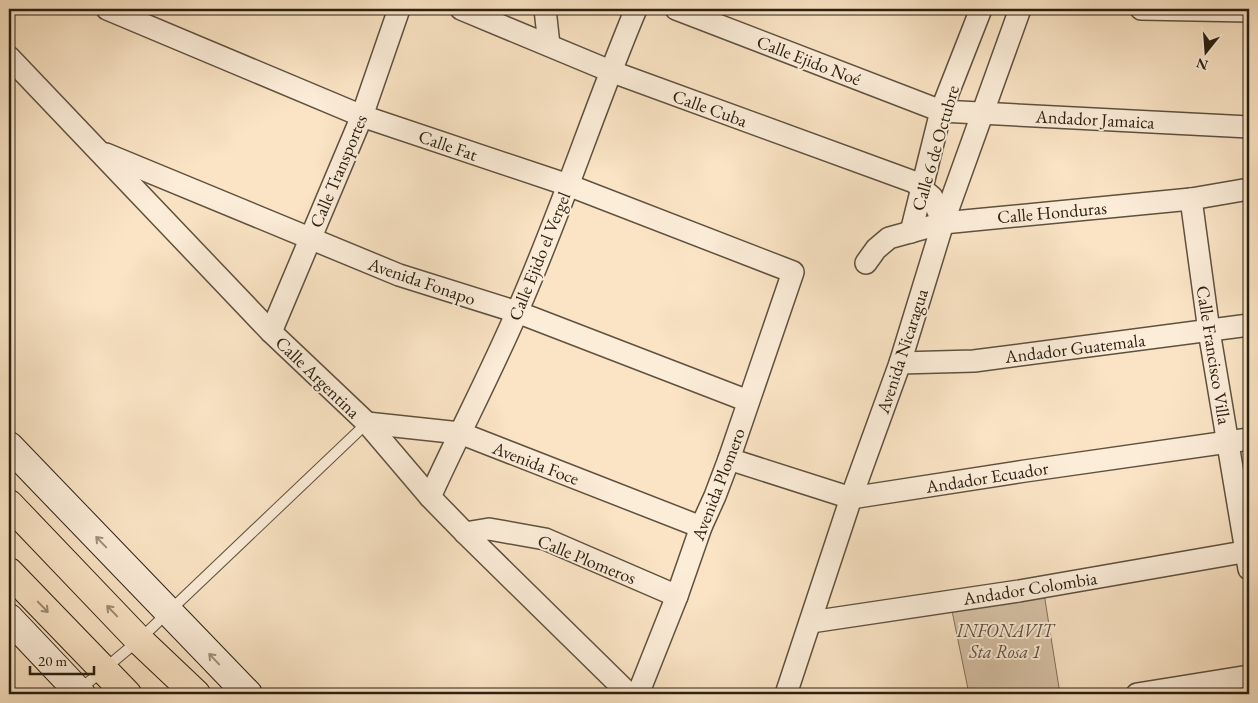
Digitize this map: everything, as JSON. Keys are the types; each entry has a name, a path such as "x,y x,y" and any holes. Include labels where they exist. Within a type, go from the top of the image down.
{"main road":[{"path":"9,504 139,640 196,694"},
{"path":"9,572 127,694"}],"street":[{"name":"Calle Fat","path":"107,9 135,14 362,116 568,186 792,272"},
{"name":"Calle Transportes","path":"271,332 362,116 399,9"},
{"name":"Calle Cuba","path":"461,9 610,71 914,182 932,197 943,223"},
{"path":"545,9 549,45"},
{"name":"Calle Ejido el Vergel","path":"430,497 517,312 568,186 610,71 636,9"},
{"name":"Calle Ejido Noé","path":"676,9 941,111"},
{"name":"Calle 6 de Octubre","path":"911,232 941,111 981,9"},
{"name":"Avenida Nicaragua","path":"786,694 851,498 900,362 943,223 1020,9"},
{"path":"1141,9 1249,11"},
{"name":"Calle Argentina","path":"9,58 271,332 366,423 464,533 629,694"},
{"name":"Andador Jamaica","path":"941,111 1249,127"},
{"name":"Avenida Fonapo","path":"99,151 399,275 517,312 748,401"},
{"name":"Calle Honduras","path":"866,263 876,249 889,238 943,223 1191,199 1249,189"},
{"name":"Calle Francisco Villa","path":"1191,199 1209,331 1248,557"},
{"name":"Avenida Plomero","path":"638,694 677,596 700,527 715,496 729,459 792,272"},
{"name":"Andador Guatemala","path":"900,362 974,361 1209,331 1249,324"},
{"name":"Avenida Foce","path":"366,423 460,433 700,527"},
{"name":"Andador Ecuador","path":"729,459 851,498 1249,439"},
{"path":"9,446 248,694"},
{"name":"Calle Plomeros","path":"464,533 489,529 545,539 677,596"},
{"name":"Andador Colombia","path":"811,622 1248,557"},
{"path":"9,618 80,692"},
{"path":"1137,694 1249,676"}],"lane":[{"path":"80,692 102,669 139,640 366,423"}],"green space":[{"name":"INFONAVIT Sta Rosa 1","path":"1043,587 1060,694 969,694 950,601"}]}
